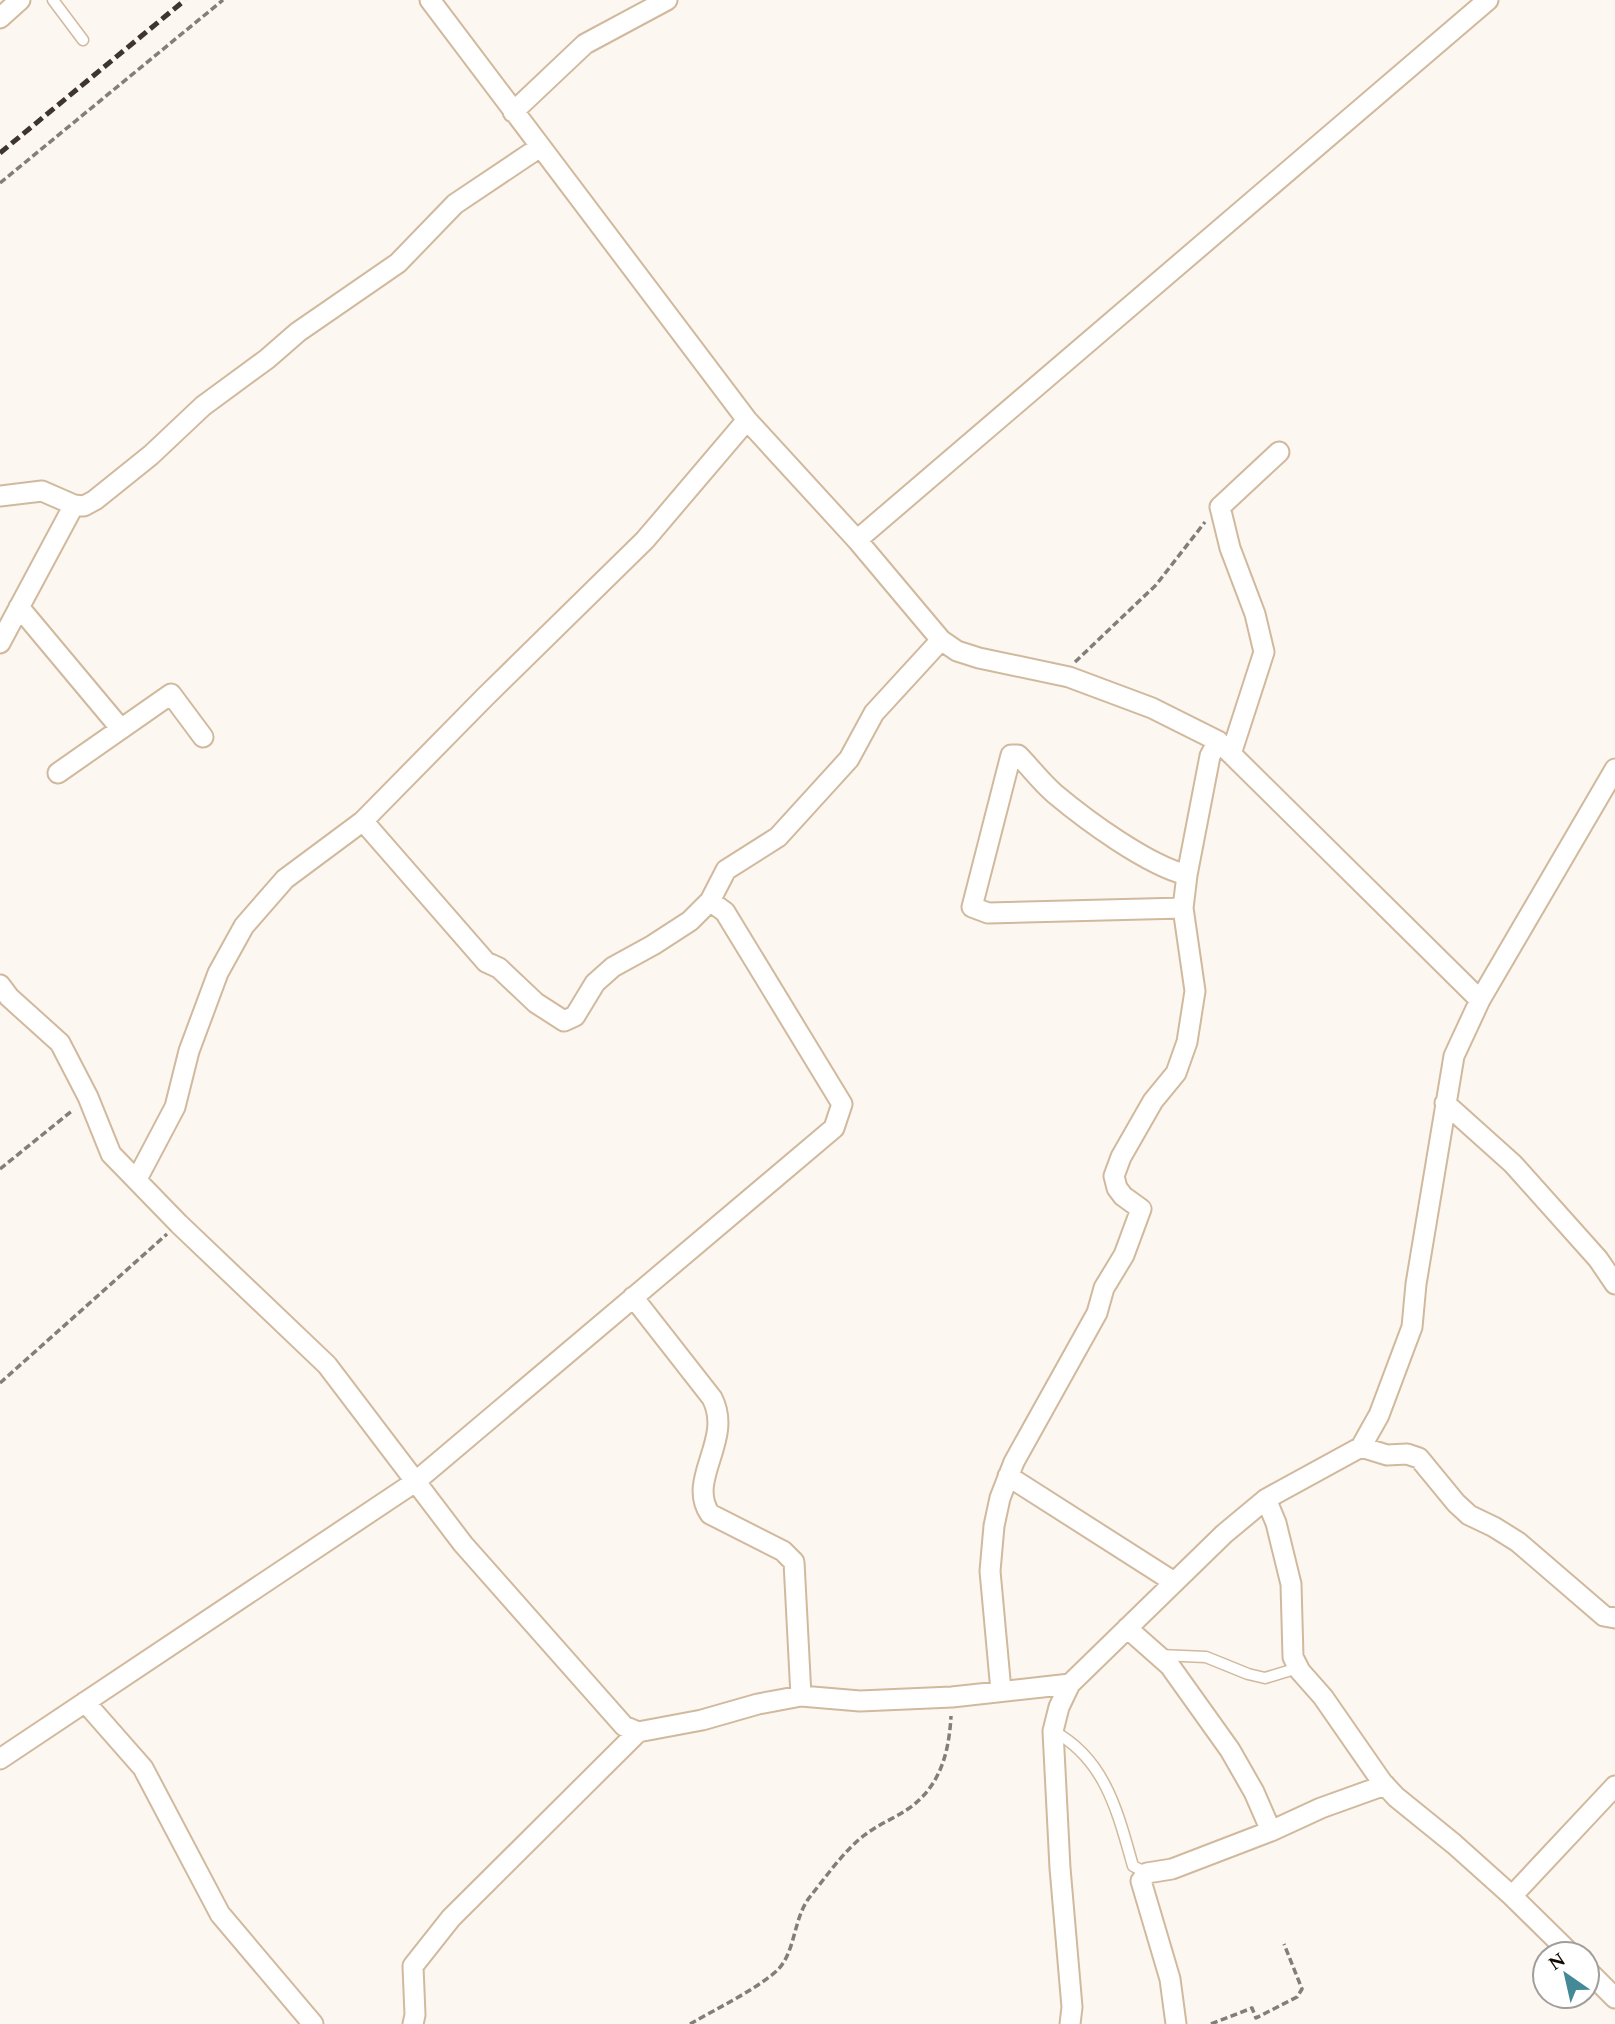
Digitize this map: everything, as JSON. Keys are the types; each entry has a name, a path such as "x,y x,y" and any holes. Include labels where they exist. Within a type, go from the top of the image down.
{"street":[{"path":"0,17 20,0"},
{"path":"430,0 747,420 857,540 941,640 957,651 1060,675 1152,708 1225,748 1480,1000"},
{"path":"513,112 585,44 667,0"},
{"path":"857,540 1488,0"},
{"path":"0,496 41,491 74,505 84,506 95,499 150,455 203,406 267,359 298,332 398,263 454,204 540,147"},
{"path":"137,1180 175,1107 189,1051 218,973 244,926 285,879 363,821 645,540 747,420"},
{"path":"1001,1691 990,1571 994,1526 1000,1498 1014,1462 1097,1313 1104,1288 1124,1255 1141,1209 1123,1196 1117,1188 1114,1176 1121,1157 1153,1101 1177,1073 1187,1042 1195,991 1183,908 1210,756 1225,748 1264,652 1255,614 1230,548 1220,507 1279,452"},
{"path":"0,643 74,505"},
{"path":"19,607 121,729"},
{"path":"363,821 486,962 499,968 536,1003 564,1020 575,1016 595,983 613,967 690,921 710,901 726,870 778,837 849,759 874,713 941,640"},
{"path":"58,773 171,694 203,737"},
{"path":"1183,908 988,913 972,907 1011,755 1017,755 1054,793 1131,849 1174,872 1187,875"},
{"path":"1070,2024 1072,2007 1060,1868 1053,1731 1059,1707 1070,1684 1224,1534 1266,1499 1361,1447 1379,1415 1412,1327 1454,1056 1480,1000 1615,769"},
{"path":"0,1759 415,1482 834,1128 842,1104 725,912 710,901"},
{"path":"0,985 9,997 60,1043 88,1097 111,1154 179,1224 327,1365 463,1544 624,1726 638,1732 801,1696 860,1701 952,1697 1070,1684"},
{"path":"1445,1103 1513,1164 1598,1259 1615,1284"},
{"path":"633,1297 719,1410 720,1424 702,1492 704,1505 710,1514 783,1551 794,1562 801,1696"},
{"path":"1361,1447 1387,1455 1407,1454 1419,1458 1469,1515 1518,1542 1604,1616 1615,1618"},
{"path":"1008,1476 1174,1582"},
{"path":"1266,1499 1276,1523 1291,1584 1293,1657 1298,1668 1323,1697 1396,1797 1454,1844 1557,1940"},
{"path":"1128,1628 1170,1666 1230,1750 1254,1792 1271,1831"},
{"path":"85,1702 144,1768 220,1914 313,2024"},
{"path":"414,2024 412,1966 451,1918 638,1732"},
{"path":"1176,2024 1170,1979 1141,1881 1147,1873 1172,1869 1385,1785"},
{"path":"1512,1896 1615,1786"},
{"path":"1601,1984 1615,1998"}],"lane":[{"path":"53,0 83,40"},
{"path":"1160,1655 1206,1657 1265,1678 1298,1668"},
{"path":"1053,1731 1070,1741 1104,1781 1113,1798 1133,1866 1147,1873"}],"path":[{"path":"0,183 223,0"},
{"path":"1060,675 1156,585 1220,507"},
{"path":"0,1169 88,1097"},
{"path":"0,1383 179,1224"},
{"path":"690,2024 774,1974 785,1962 796,1922 807,1900 865,1835 909,1809 939,1777 950,1739 952,1697"},
{"path":"1211,2024 1252,2008 1256,2018 1297,1997 1302,1989 1284,1944"}],"railway":[{"path":"0,153 185,0"}]}
